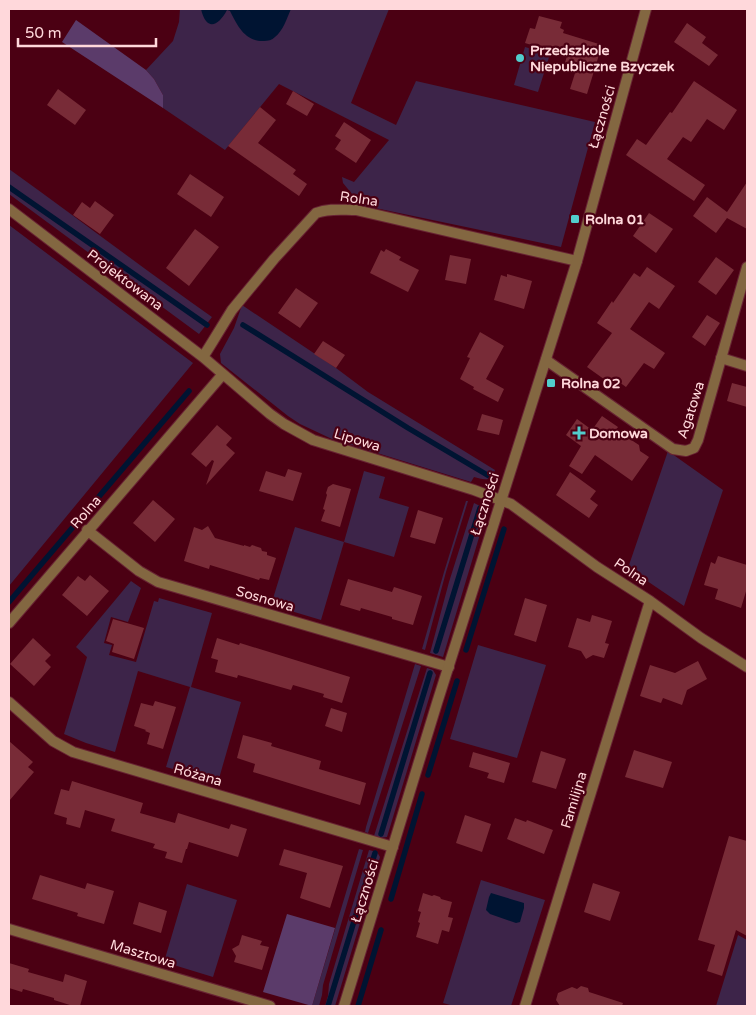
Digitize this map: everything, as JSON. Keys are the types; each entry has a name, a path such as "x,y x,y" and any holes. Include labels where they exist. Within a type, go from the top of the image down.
{"street":[{"name":"Łączności","path":"344,1006 448,666 576,261 646,9"},
{"name":"Projektowana","path":"9,209 203,356 223,374"},
{"name":"Rolna","path":"203,356 232,310 274,259 316,213 322,210 356,210 576,261"},
{"name":"Agatowa","path":"546,360 673,449 686,451 694,448 698,440 747,268"},
{"path":"721,358 747,366"},
{"name":"Rolna","path":"9,622 223,374"},
{"name":"Lipowa","path":"223,374 284,424 313,440 501,499"},
{"name":"Polna","path":"501,499 511,504 597,567 747,667"},
{"name":"Sosnowa","path":"87,530 139,571 158,582 448,666"},
{"name":"Familijna","path":"525,1006 650,601"},
{"name":"Różana","path":"9,702 53,741 73,752 393,847"},
{"name":"Masztowa","path":"9,929 270,1006"}],"shaded area":[{"path":"180,9 389,9 351,103 396,125 416,81 595,122 561,247 361,205 343,183 342,177 354,182 389,140 279,84 225,150 163,108 163,95 154,79 146,70 173,41 179,22"},
{"path":"76,20 146,70 154,79 163,95 163,108 62,42"},
{"path":"525,47 550,54 538,92 514,85"},
{"path":"9,169 212,317 199,334 9,194"},
{"path":"9,225 193,363 9,586"},
{"path":"242,305 336,368 368,392 495,470 493,477 481,479 474,477 471,482 332,439 300,424 288,416 221,363 220,354 234,328"},
{"path":"668,451 723,490 684,606 628,568"},
{"path":"364,471 385,477 379,498 409,507 394,557 344,542"},
{"path":"466,501 468,501 425,650 422,649"},
{"path":"483,502 487,507 487,511 443,657 430,653 449,582 474,503 482,507"},
{"path":"295,527 344,542 321,620 271,605"},
{"path":"131,581 141,588 128,622 111,617 104,643 112,645 109,655 136,662 154,601 158,602 159,598 212,613 191,687 241,702 218,782 166,767 190,687 138,671 115,752 64,734 87,657 76,647"},
{"path":"478,645 546,665 517,758 450,739"},
{"path":"415,664 421,666 368,833 365,832 366,827"},
{"path":"427,668 433,670 436,675 387,837 374,836"},
{"path":"359,849 363,850 323,985 319,1006 312,1006"},
{"path":"369,850 377,852 380,857 335,1006 325,1006 329,984"},
{"path":"481,880 545,900 511,1006 454,1006 443,1003"},
{"path":"187,884 237,900 213,977 164,962"},
{"path":"287,914 335,928 312,1006 263,992"},
{"path":"738,935 747,940 747,1006 716,1006"}],"water":[{"path":"201,9 291,9 278,34 268,41 257,41 242,32 230,11 227,10 220,20 212,24 206,21"},
{"path":"491,893 524,903 520,922 516,923 490,914 486,910"}],"building":[{"path":"539,16 562,22 560,28 564,30 563,33 602,45 587,94 570,89 576,70 564,66 567,56 525,43 530,28 535,29"},
{"path":"687,23 706,37 702,43 718,55 709,66 674,42"},
{"path":"694,81 737,110 724,130 707,119 691,142 683,137 667,159 705,185 694,201 626,155 637,139 646,145 670,112 672,113"},
{"path":"58,89 86,110 75,125 47,105"},
{"path":"293,91 314,104 307,116 286,104"},
{"path":"260,107 276,120 258,143 296,170 293,174 307,184 299,196 228,146"},
{"path":"344,122 371,140 356,163 335,149 341,140 335,136"},
{"path":"190,174 224,197 211,217 177,194"},
{"path":"747,182 747,229 727,218 716,233 693,216 707,197 727,212"},
{"path":"95,201 114,215 100,234 73,215 82,202 90,208"},
{"path":"649,213 673,229 656,253 633,236"},
{"path":"195,229 219,247 189,286 166,268"},
{"path":"386,249 401,257 399,260 419,270 408,292 370,273 381,250 384,252"},
{"path":"450,255 471,259 466,284 445,280"},
{"path":"716,257 734,270 716,295 698,282"},
{"path":"647,267 675,286 659,309 649,302 630,329 665,353 654,369 644,363 626,387 619,382 615,387 587,367 612,333 597,323 634,273 640,277"},
{"path":"507,274 532,281 524,309 494,300 501,275 507,277"},
{"path":"296,288 318,303 300,328 278,313"},
{"path":"707,315 720,323 705,346 692,337"},
{"path":"480,332 504,346 486,379 504,389 498,402 473,389 474,387 460,379 470,358 467,357"},
{"path":"323,341 345,355 336,368 314,354"},
{"path":"732,383 747,387 747,407 727,401"},
{"path":"482,414 503,420 499,435 477,430"},
{"path":"602,416 618,427 616,430 639,445 640,451 649,457 632,481 595,455 582,474 569,466 581,446 566,435 577,419 592,430"},
{"path":"217,425 232,438 226,445 235,453 206,485 214,461 212,460 206,467 191,454"},
{"path":"288,469 302,473 293,501 259,491 266,471 285,477"},
{"path":"570,472 596,491 590,499 598,505 589,518 556,495"},
{"path":"333,484 351,489 340,527 321,521 325,510 323,509 326,493 328,487"},
{"path":"153,500 175,519 155,542 133,523"},
{"path":"418,510 443,518 435,544 410,537"},
{"path":"208,526 215,538 244,546 250,547 252,545 267,552 267,555 276,558 269,580 260,578 259,580 210,565 209,569 184,561 194,527 202,530"},
{"path":"718,556 747,565 747,588 741,608 715,599 718,589 704,585 711,562 715,564"},
{"path":"90,575 109,591 87,616 62,595 78,576 85,581"},
{"path":"348,579 392,592 394,587 422,596 413,625 361,608 360,611 340,605"},
{"path":"525,598 547,605 536,642 514,635"},
{"path":"592,615 612,621 605,643 609,644 604,658 593,655 586,659 581,651 568,647 577,618 590,622"},
{"path":"113,619 144,628 134,659 112,652 114,644 106,641"},
{"path":"33,638 51,655 45,661 51,667 34,686 10,664"},
{"path":"217,638 239,645 240,643 350,677 342,703 323,697 324,694 293,685 291,690 238,675 237,678 215,672 218,660 211,658"},
{"path":"698,661 707,679 687,690 682,705 663,698 661,703 640,696 650,665 675,673"},
{"path":"155,701 176,707 163,749 147,744 150,733 134,726 141,703 153,706"},
{"path":"331,708 347,713 342,732 325,726"},
{"path":"243,735 272,743 271,746 321,761 319,769 366,783 360,805 253,772 255,764 237,758"},
{"path":"9,741 33,762 28,767 34,772 9,801"},
{"path":"634,750 672,762 663,788 625,777"},
{"path":"541,751 566,759 556,789 532,782"},
{"path":"473,752 510,763 504,783 487,778 489,773 469,767"},
{"path":"72,781 143,803 140,813 175,823 178,813 229,829 231,824 247,829 238,857 189,842 182,863 165,858 167,852 153,848 155,844 111,831 115,819 85,810 80,828 66,824 67,818 54,814 61,789 69,791"},
{"path":"465,815 491,824 482,852 456,843"},
{"path":"515,818 526,822 527,820 553,830 544,854 507,839"},
{"path":"729,836 747,841 747,936 736,930 722,976 707,971 715,945 698,940"},
{"path":"284,849 343,866 330,908 300,898 307,873 279,865"},
{"path":"40,875 85,889 87,883 114,891 104,924 77,916 78,913 32,899"},
{"path":"593,883 620,892 610,921 584,912"},
{"path":"423,893 452,902 448,917 453,918 449,932 442,930 438,944 416,937 421,912 418,911"},
{"path":"139,902 167,911 161,933 133,924"},
{"path":"242,935 262,941 260,945 269,947 262,970 234,962 236,956 232,949 239,945"},
{"path":"9,963 29,969 28,972 63,982 65,974 87,981 80,1006 73,1006 23,989 22,992 9,988"},
{"path":"581,986 588,988 589,992 623,1003 622,1006 560,1006 556,1000 558,993 572,987 577,989"}],"waterway":[{"path":"9,187 207,325"},
{"path":"243,325 489,476"},
{"path":"9,602 189,391"},
{"path":"436,651 480,508"},
{"path":"466,650 504,529"},
{"path":"381,834 430,673"},
{"path":"428,775 457,681"},
{"path":"391,899 422,794"},
{"path":"328,1006 375,853"},
{"path":"358,1006 381,930"}],"place":[{"name":"Przedszkole Niepubliczne Bzyczek","path":"520,58"},
{"name":"Rolna 01","path":"575,219"},
{"name":"Rolna 02","path":"551,383"},
{"name":"Domowa","path":"579,433"}]}
